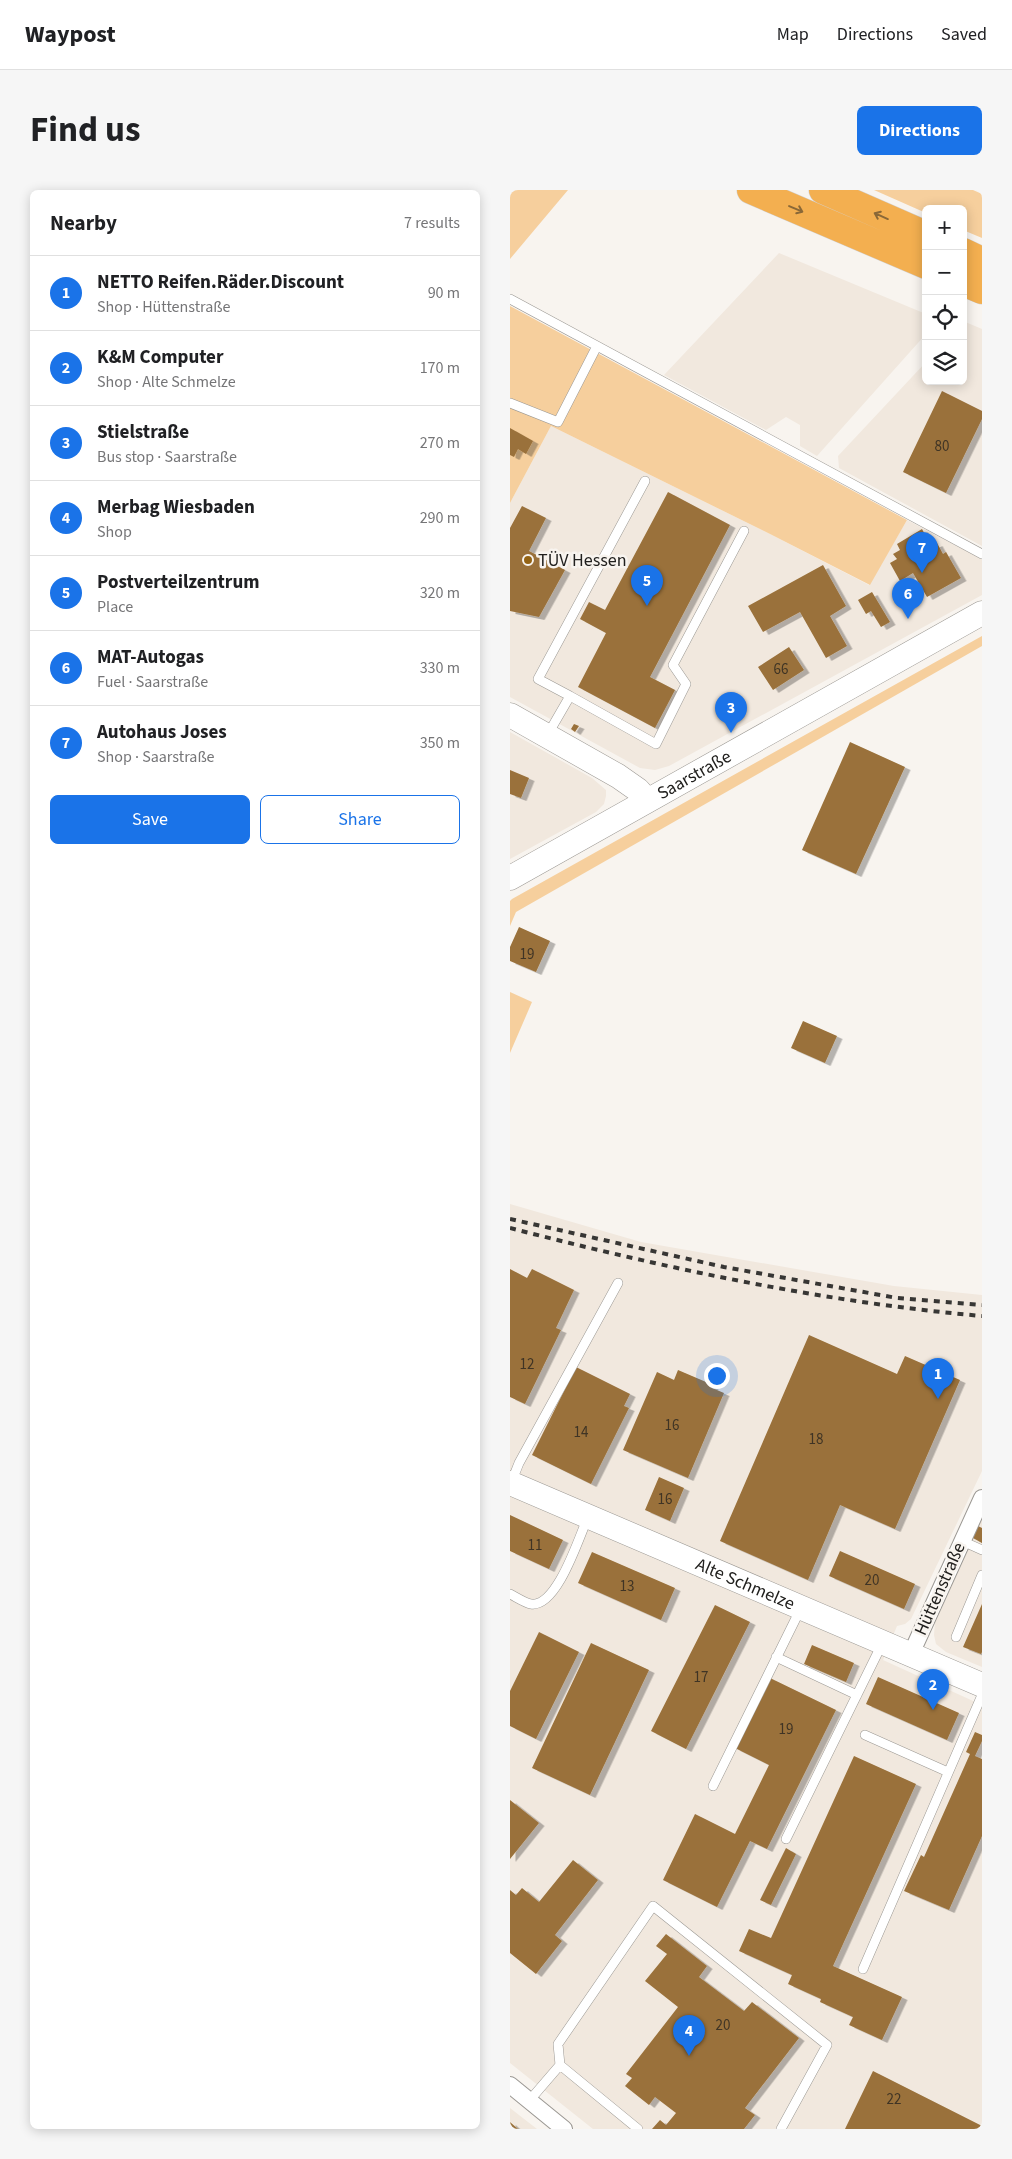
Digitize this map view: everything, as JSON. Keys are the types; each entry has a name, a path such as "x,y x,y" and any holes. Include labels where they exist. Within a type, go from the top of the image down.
{"highway":[{"path":"751,190 922,263"},
{"path":"823,190 922,233"},
{"path":"967,254 982,261"},
{"path":"967,284 982,290"}],"street":[{"name":"Saarstraße","path":"510,878 982,613"},
{"path":"510,715 628,782 647,800"},
{"name":"Alte Schmelze","path":"511,1483 982,1685"},
{"name":"Hüttenstraße","path":"911,1654 982,1498"},
{"path":"510,2085 564,2129"}],"lane":[{"path":"510,299 982,554"},
{"path":"510,403 558,422 597,346"},
{"path":"646,481 538,679 656,744 686,684 673,665 744,530"},
{"path":"547,736 570,696"},
{"path":"511,1483 519,1464 618,1283"},
{"path":"510,1594 532,1604 544,1602 556,1590 588,1517"},
{"path":"962,1541 982,1550"},
{"path":"956,1636 982,1575"},
{"path":"713,1786 801,1607"},
{"path":"786,1839 883,1642"},
{"path":"776,1657 857,1696"},
{"path":"863,1969 982,1695"},
{"path":"865,1735 948,1772"},
{"path":"638,2129 560,2065 558,2044 653,1906 827,2046 782,2129"},
{"path":"530,2101 560,2065"}],"shaded area":[{"path":"510,190 568,190 510,259"},
{"path":"874,190 973,190 982,194 982,238 967,232 967,205 922,205 922,211"},
{"path":"779,253 922,312 922,338 817,456 800,446 800,425 786,417 766,430 664,375"},
{"path":"510,306 907,520 870,585 551,426 510,503"},
{"path":"967,323 982,329 982,546 839,468 838,456 922,366 922,385 967,385"},
{"path":"551,426 869,585 907,520 982,559 982,595 669,766 655,770 640,768 510,697 510,503"},
{"path":"982,636 982,646 516,912 510,926 510,901 512,899"},
{"path":"510,732 592,778 606,790 606,796 604,804 596,812 510,859"},
{"path":"510,992 532,1002 510,1053"},
{"path":"510,1204 641,1242 894,1286 982,1295 982,1471 911,1619 905,1624 897,1626 883,1660 982,1705 982,2129 593,2129 510,2063"},
{"path":"982,1515 982,1667 946,1652 936,1644 934,1635 935,1622"},
{"path":"510,2108 537,2129 510,2129"}],"building":[{"path":"942,391 982,411 982,419 946,493 903,472"},
{"path":"510,428 533,441 526,454 518,449 514,457 510,455"},
{"path":"668,492 730,525 650,677 675,690 655,728 578,687 606,633 580,619 589,602 605,610"},
{"name":"TÜV Hessen","path":"522,506 546,518 529,551 565,570 539,617 510,611 510,528"},
{"path":"922,529 931,546 937,543 943,554 946,552 961,578 927,597 913,573 900,581 890,563 897,559 893,554 900,550 897,544"},
{"path":"823,565 846,606 830,616 847,646 826,658 800,612 763,632 748,606"},
{"path":"872,592 890,622 881,627 871,611 866,614 858,600"},
{"path":"789,647 804,670 773,690 758,667"},
{"path":"574,724 579,726 575,732 571,729"},
{"path":"850,742 905,767 856,874 802,850"},
{"path":"510,770 529,778 521,798 510,794"},
{"path":"519,927 550,941 536,972 510,961 510,947"},
{"path":"803,1021 837,1036 825,1063 791,1048"},
{"path":"510,1269 527,1278 532,1269 574,1290 556,1328 561,1330 525,1404 510,1397"},
{"path":"809,1335 897,1374 905,1356 960,1380 895,1529 840,1505 808,1580 720,1541"},
{"path":"576,1367 630,1394 624,1406 629,1408 591,1484 532,1455"},
{"path":"678,1370 713,1385 712,1388 724,1393 688,1478 623,1450 657,1372 674,1380"},
{"path":"659,1477 684,1488 670,1521 645,1510"},
{"path":"510,1515 563,1540 549,1569 510,1551"},
{"path":"978,1526 982,1528 982,1543 973,1538"},
{"path":"840,1551 915,1584 904,1609 829,1576"},
{"path":"592,1552 675,1588 661,1620 578,1583"},
{"path":"982,1604 982,1652 981,1654 963,1647"},
{"path":"715,1605 750,1622 686,1749 651,1731"},
{"path":"539,1632 579,1652 536,1739 510,1726 510,1691"},
{"path":"591,1643 649,1670 590,1795 532,1768"},
{"path":"812,1645 854,1663 846,1682 804,1664"},
{"path":"878,1677 959,1713 947,1740 866,1704"},
{"path":"770,1678 836,1710 767,1849 750,1841 717,1907 663,1880 695,1814 735,1834 769,1765 735,1748"},
{"path":"975,1732 982,1735 982,1741 975,1756 982,1759 982,1836 949,1910 904,1891 921,1855 924,1857 970,1754 966,1752"},
{"path":"854,1756 916,1784 833,1966 902,1997 882,2040 849,2025 853,2017 820,2002 821,1999 788,1984 792,1975 739,1951 749,1929 771,1938"},
{"path":"510,1800 539,1823 510,1859"},
{"path":"786,1848 796,1854 771,1905 760,1900"},
{"path":"573,1860 598,1880 555,1935 562,1941 536,1974 510,1953 510,1890 516,1895 522,1888 539,1902"},
{"path":"666,1934 707,1966 699,1977 744,2011 752,2002 799,2038 745,2108 755,2115 744,2129 652,2129 660,2120 666,2125 676,2113 655,2097 649,2105 625,2086 632,2078 626,2074 678,2007 645,1981 667,1954 656,1946"},
{"path":"873,2071 982,2126 982,2129 845,2129"},
{"path":"510,2122 518,2129 510,2129"}],"railway":[{"path":"510,1219 724,1267 897,1298 982,1305"},
{"path":"510,1228 627,1257 744,1282 863,1302 982,1316"}],"place":[{"name":"TÜV Hessen","path":"528,560"},
{"name":"Autohaus Joses","path":"922,573"},
{"name":"Postverteilzentrum","path":"647,606"},
{"name":"MAT-Autogas","path":"908,619"},
{"name":"Stielstraße","path":"731,733"},
{"name":"NETTO Reifen.Räder.Discount","path":"938,1399"},
{"name":"K&M Computer","path":"933,1710"},
{"name":"Merbag Wiesbaden","path":"689,2056"}]}
